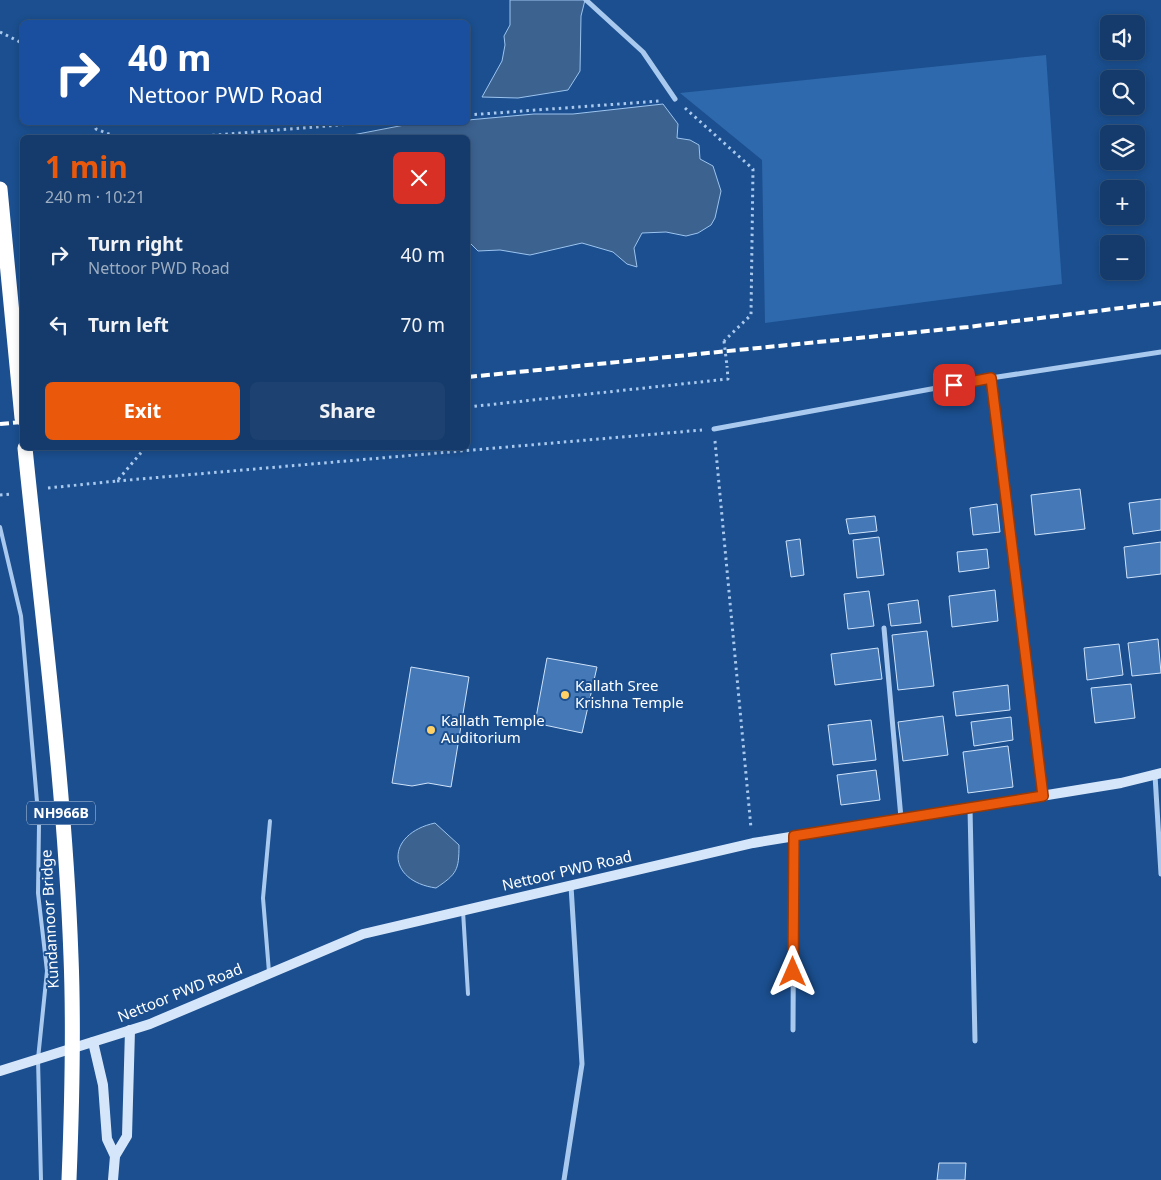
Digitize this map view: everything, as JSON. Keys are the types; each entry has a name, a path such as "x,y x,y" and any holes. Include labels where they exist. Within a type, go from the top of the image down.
{"highway":[{"path":"0,189 20,397"},
{"name":"Kundannoor Bridge","path":"25,450 60,801 71,956 73,1081 69,1180"}],"street":[{"path":"586,0 644,52 675,100"},
{"path":"714,429 991,378 1161,352"},
{"path":"991,378 1043,796"},
{"path":"884,628 901,819"},
{"path":"1158,774 1161,874"},
{"name":"Nettoor PWD Road","path":"0,1070 150,1024 363,934 753,843 1121,783 1158,774"},
{"path":"970,808 975,1041"},
{"path":"793,1030 794,836"},
{"path":"564,1180 582,1064 570,886"},
{"path":"113,1180 116,1156 127,1136 130,1030"},
{"path":"93,1042 104,1085 107,1139 116,1156"}],"lane":[{"path":"0,527 21,616 39,825 38,893 47,972 38,1059 41,1180"},
{"path":"269,974 263,898 270,821"},
{"path":"463,911 468,994"}],"path":[{"path":"0,32 20,42"},
{"path":"470,116 675,100 753,169 751,314 724,341 728,379 470,407"},
{"path":"94,125 96,129 111,135"},
{"path":"217,135 339,125"},
{"path":"45,489 117,481 714,429 753,843"},
{"path":"117,481 143,450"},
{"path":"0,495 18,493"}],"shaded area":[{"path":"510,0 585,0 581,16 580,71 568,90 518,98 482,97 502,61 505,45 504,36 510,25"},
{"path":"1046,55 1062,284 765,323 762,160 680,93"},
{"path":"663,104 678,124 677,138 690,140 699,145 700,159 713,166 721,191 715,218 711,225 698,233 686,236 666,232 642,233 634,248 637,267 627,264 613,252 582,243 530,255 500,250 478,251 470,243 470,135 352,135 405,125 470,125 470,120 534,114 573,114"},
{"path":"435,823 459,845 457,866 453,875 436,888 420,884 408,876 401,867 398,857 400,847 407,837 419,829"}],"building":[{"path":"1080,489 1085,529 1035,535 1031,495"},
{"path":"1161,499 1161,530 1133,534 1129,503"},
{"path":"997,504 1000,532 973,535 970,508"},
{"path":"875,516 877,531 849,534 846,519"},
{"path":"879,537 884,575 857,578 853,540"},
{"path":"800,539 804,575 791,577 786,541"},
{"path":"1161,542 1161,574 1127,578 1124,547"},
{"path":"987,549 989,568 959,572 957,552"},
{"path":"995,590 998,621 952,627 949,596"},
{"path":"869,591 874,626 848,629 844,594"},
{"path":"918,600 921,623 891,626 888,604"},
{"path":"927,631 934,686 898,690 892,635"},
{"path":"1158,639 1161,673 1132,676 1128,643"},
{"path":"1119,644 1123,675 1087,680 1084,648"},
{"path":"878,648 882,679 835,685 831,654"},
{"name":"Kallath Sree Krishna Temple","path":"547,658 597,667 582,733 535,723"},
{"name":"Kallath Temple Auditorium","path":"411,667 469,677 451,787 428,783 412,786 392,783"},
{"path":"1131,684 1135,718 1095,723 1091,688"},
{"path":"1008,685 1010,710 956,716 953,692"},
{"path":"943,716 948,755 903,761 898,722"},
{"path":"1011,717 1013,740 974,746 971,722"},
{"path":"871,720 876,760 833,765 828,725"},
{"path":"1008,746 1013,787 968,793 963,752"},
{"path":"876,770 880,800 841,805 837,775"},
{"path":"939,1163 966,1163 965,1180 937,1180"}],"railway":[{"path":"470,377 968,327 1161,303"},
{"path":"0,424 20,422"}],"place":[{"name":"Kallath Sree Krishna Temple","path":"565,695"},
{"name":"Kallath Temple Auditorium","path":"431,730"}],"route":[{"path":"793,972 794,836 1043,796 991,378 954,385"}]}
